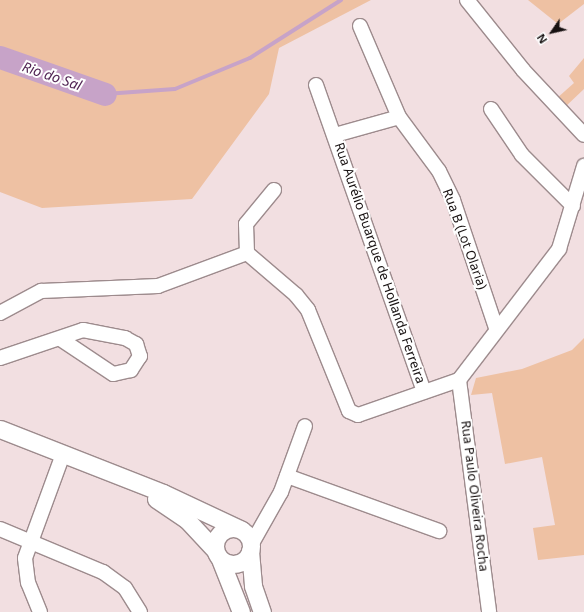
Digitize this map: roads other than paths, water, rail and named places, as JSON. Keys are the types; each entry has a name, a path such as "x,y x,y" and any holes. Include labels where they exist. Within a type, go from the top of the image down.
{"street":[{"path":"467,0 523,70 584,135"},
{"name":"Rua B (Lot Olaria)","path":"360,26 399,117 438,171 453,200 496,328"},
{"name":"Rua Aurélio Buarque de Hollanda Ferreira","path":"316,84 424,392"},
{"path":"491,109 522,155 573,206"},
{"path":"335,135 399,117"},
{"path":"274,190 246,224 247,253 296,295 308,310 319,329 345,404 358,415 459,380 496,328 559,249 581,187 584,166"},
{"path":"0,313 41,291 158,286 247,253"},
{"path":"0,358 62,340 83,330 94,331 133,341 140,356 131,370 113,374 62,340"},
{"name":"Rua Paulo Oliveira Rocha","path":"459,380 489,612"},
{"path":"117,476 178,513 217,555 238,564 251,548 269,517 287,476 305,426"},
{"path":"0,429 163,493 242,530 251,548 253,586 262,612"},
{"path":"40,612 25,569 30,542 63,454"},
{"path":"287,476 439,531"},
{"path":"0,529 92,566 116,580 140,612"},
{"path":"241,612 217,555 216,538 224,529 242,530"}],"waterway":[{"path":"105,94 175,89 250,58 341,0"},
{"name":"Rio do Sal","path":"0,57 105,94"}]}
